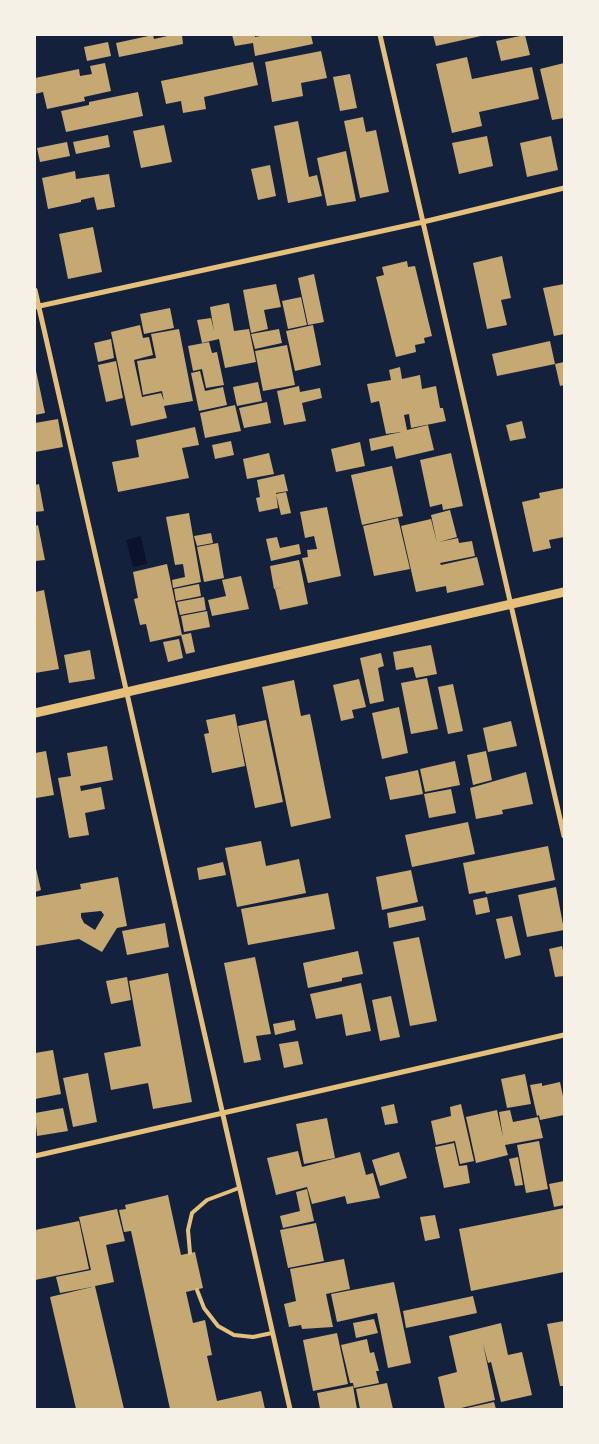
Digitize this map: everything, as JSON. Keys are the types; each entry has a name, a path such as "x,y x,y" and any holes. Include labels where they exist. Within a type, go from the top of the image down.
{"street":[{"path":"380,35 564,836"},
{"path":"37,306 423,222 564,188"},
{"path":"35,290 37,306 290,1409"},
{"path":"35,713 564,592"},
{"path":"35,1156 564,1035"}],"lane":[{"path":"190,1253 188,1230 192,1213 207,1200 239,1188"},
{"path":"197,1290 204,1308 218,1326 234,1335 253,1337 272,1333"}],"water":[{"path":"141,536 147,564 133,567 126,540"}],"building":[{"path":"153,35 154,39 182,35 183,44 119,57 116,43"},
{"path":"232,35 255,35 255,37 265,35 311,35 313,44 255,56 253,43 235,46"},
{"path":"433,35 480,35 481,36 436,46"},
{"path":"525,35 530,55 501,61 496,41"},
{"path":"108,42 111,56 87,61 84,47"},
{"path":"321,51 327,78 301,83 303,96 272,102 265,62"},
{"path":"467,57 472,79 532,67 539,99 479,112 482,126 452,133 436,64"},
{"path":"253,62 258,85 204,97 206,109 183,113 181,101 166,104 161,81"},
{"path":"105,63 111,91 84,97 85,101 47,109 43,92 35,94 35,78 79,69 80,76 92,74 90,66"},
{"path":"564,63 564,118 552,120 540,69"},
{"path":"350,74 357,108 340,111 333,77"},
{"path":"138,92 143,116 66,132 61,111 89,105 89,102"},
{"path":"363,117 366,132 376,130 389,192 360,198 344,121"},
{"path":"298,121 309,177 317,175 322,196 288,203 274,126"},
{"path":"164,125 172,162 141,168 133,131"},
{"path":"108,135 110,147 76,154 73,142"},
{"path":"487,136 493,166 459,174 452,143"},
{"path":"551,136 558,170 527,177 520,143"},
{"path":"67,142 70,156 40,162 37,148"},
{"path":"346,151 356,201 327,206 317,158"},
{"path":"270,165 276,196 258,200 251,169"},
{"path":"75,171 76,179 109,174 115,207 97,210 94,197 81,200 81,202 48,209 42,178"},
{"path":"93,227 102,272 68,279 59,234"},
{"path":"502,256 511,298 501,300 507,325 487,329 473,263"},
{"path":"407,261 408,267 415,266 432,336 424,338 425,343 415,345 416,352 396,357 376,277 384,275 382,267"},
{"path":"314,274 324,322 308,325 298,278"},
{"path":"276,284 281,307 264,310 268,329 251,333 243,290"},
{"path":"564,284 564,334 554,336 543,288"},
{"path":"301,297 307,325 288,329 282,301"},
{"path":"229,303 234,331 249,329 256,362 225,368 219,339 202,343 197,320 211,318 214,331 210,307"},
{"path":"170,308 174,328 144,334 140,314"},
{"path":"140,325 143,338 149,337 153,355 134,360 142,397 161,393 164,401 162,391 143,395 137,361 156,358 151,334 179,329 193,401 164,406 167,418 131,426 111,332"},
{"path":"313,325 321,365 295,371 286,331"},
{"path":"279,329 282,343 255,349 251,334"},
{"path":"111,339 114,358 98,362 94,343"},
{"path":"550,341 555,364 497,376 492,354"},
{"path":"209,342 212,353 217,352 224,385 206,388 202,369 193,371 188,346"},
{"path":"287,345 295,385 263,391 255,351"},
{"path":"116,361 123,398 106,402 98,365"},
{"path":"564,362 564,385 560,386 555,364"},
{"path":"35,366 45,413 35,415"},
{"path":"400,367 402,379 420,375 422,389 436,386 440,408 443,408 446,421 411,428 409,414 404,415 407,430 428,425 434,450 396,459 393,446 371,451 369,439 401,432 386,434 379,401 371,403 367,384 391,380 389,370"},
{"path":"200,371 205,391 223,387 227,405 199,411 191,373"},
{"path":"258,382 262,401 237,406 233,387"},
{"path":"299,386 300,392 320,388 322,398 302,403 306,421 284,425 277,391"},
{"path":"267,402 271,423 244,428 239,408"},
{"path":"235,405 241,431 205,438 200,413"},
{"path":"58,419 63,447 35,452 35,423"},
{"path":"522,421 526,438 510,441 506,425"},
{"path":"195,427 199,445 182,448 189,478 118,492 112,462 139,457 136,440"},
{"path":"231,441 234,455 215,459 212,445"},
{"path":"360,442 365,466 336,472 331,449"},
{"path":"269,453 274,474 247,479 243,459"},
{"path":"451,453 463,506 443,510 442,504 430,507 420,460"},
{"path":"392,466 403,516 362,525 351,475"},
{"path":"284,474 288,491 276,493 278,508 259,512 256,498 260,497 257,480"},
{"path":"39,484 44,511 35,512 35,485"},
{"path":"564,488 564,537 549,540 551,548 533,552 522,502 540,498 539,493"},
{"path":"286,492 291,513 281,515 276,494"},
{"path":"327,507 341,576 308,583 302,558 308,557 307,550 317,549 314,536 305,538 300,512"},
{"path":"450,510 457,537 439,542 458,538 459,543 472,541 475,556 440,563 441,565 477,557 484,585 447,593 446,586 416,592 401,526 431,519 437,543 431,515"},
{"path":"189,513 201,582 173,588 172,580 185,577 183,564 175,565 166,517"},
{"path":"398,518 410,569 374,576 363,526"},
{"path":"38,525 45,560 35,561 35,526"},
{"path":"211,533 213,543 197,546 194,536"},
{"path":"277,537 280,548 299,544 301,554 271,561 266,539"},
{"path":"218,543 224,578 204,582 197,547"},
{"path":"299,560 308,604 280,610 275,589 283,587 274,589 270,566"},
{"path":"167,564 182,635 150,642 146,624 140,625 134,599 138,598 133,572"},
{"path":"241,576 249,609 212,616 208,600 226,596 222,580"},
{"path":"199,584 201,596 176,601 174,589"},
{"path":"44,590 59,669 35,673 35,592"},
{"path":"204,597 206,610 180,615 177,602"},
{"path":"207,611 210,627 184,632 181,616"},
{"path":"191,633 195,652 186,654 181,635"},
{"path":"179,639 183,658 168,662 163,642"},
{"path":"431,645 437,674 416,678 413,667 396,670 393,652"},
{"path":"90,650 95,679 69,683 64,655"},
{"path":"381,653 384,666 378,668 384,701 370,704 360,658"},
{"path":"427,678 438,729 411,734 401,683"},
{"path":"359,679 366,707 352,710 354,718 341,721 333,685"},
{"path":"294,680 301,716 310,714 331,818 291,827 262,687"},
{"path":"453,684 463,731 448,734 438,687"},
{"path":"399,707 408,753 382,759 372,713"},
{"path":"235,714 245,766 212,773 204,734 209,733 206,720"},
{"path":"266,720 283,802 255,808 238,726"},
{"path":"511,721 517,746 488,752 483,728"},
{"path":"107,746 113,780 80,786 81,791 101,787 105,809 85,813 89,835 69,838 58,778 71,776 67,753"},
{"path":"46,751 54,795 36,798 35,753"},
{"path":"486,751 492,780 473,785 467,755"},
{"path":"455,761 460,785 425,792 420,769"},
{"path":"418,770 423,794 390,800 385,777"},
{"path":"526,772 533,804 502,810 503,814 476,819 470,788"},
{"path":"451,789 456,813 429,818 424,794"},
{"path":"468,822 475,854 412,867 405,835"},
{"path":"261,841 266,866 299,859 306,893 237,907 225,848"},
{"path":"548,846 555,880 486,894 485,891 469,894 463,863"},
{"path":"223,862 226,875 199,880 197,868"},
{"path":"35,864 41,890 35,892"},
{"path":"411,870 418,902 382,910 376,877"},
{"path":"118,877 127,926 117,928 102,952 79,939 36,946 35,897 81,889 80,884","holes":["101,911 104,915 95,930 84,923 81,917 81,913"]},
{"path":"556,887 564,930 527,937 518,895"},
{"path":"328,893 335,929 248,945 241,909"},
{"path":"487,897 490,912 476,915 473,900"},
{"path":"423,906 426,920 389,928 387,913"},
{"path":"512,916 521,955 505,959 496,919"},
{"path":"165,923 169,947 127,955 122,931"},
{"path":"419,937 437,1021 410,1026 393,942"},
{"path":"562,946 564,976 555,977 549,949"},
{"path":"358,951 363,974 342,978 342,981 308,988 303,963"},
{"path":"255,957 271,1034 256,1036 261,1060 244,1063 224,963"},
{"path":"168,973 192,1102 153,1109 148,1083 111,1090 104,1053 141,1046 129,981"},
{"path":"127,977 131,1000 111,1004 106,981"},
{"path":"361,983 371,1031 346,1036 342,1014 316,1019 310,994"},
{"path":"391,996 400,1037 380,1041 372,1000"},
{"path":"294,1020 296,1030 275,1035 273,1024"},
{"path":"298,1041 303,1064 284,1068 279,1044"},
{"path":"53,1050 61,1094 35,1099 35,1053"},
{"path":"88,1073 97,1122 73,1127 63,1078"},
{"path":"525,1074 531,1104 507,1108 501,1079"},
{"path":"560,1082 564,1101 564,1115 540,1120 539,1115 537,1116 530,1085 542,1083 542,1086"},
{"path":"394,1104 398,1123 385,1125 381,1107"},
{"path":"461,1104 474,1161 460,1164 455,1141 436,1145 431,1121 451,1116 450,1107"},
{"path":"63,1108 68,1131 37,1136 35,1113"},
{"path":"497,1110 503,1137 499,1112 510,1110 513,1122 538,1117 543,1138 505,1145 508,1155 476,1163 466,1117"},
{"path":"327,1118 335,1158 304,1164 296,1124"},
{"path":"539,1141 548,1189 526,1193 517,1145"},
{"path":"454,1143 459,1166 467,1165 470,1183 444,1188 435,1147"},
{"path":"298,1151 302,1167 360,1152 366,1175 373,1173 380,1198 347,1204 345,1196 312,1204 307,1187 276,1195 267,1158"},
{"path":"399,1152 407,1178 380,1186 372,1160"},
{"path":"518,1157 523,1185 515,1186 509,1159"},
{"path":"564,1181 564,1205 554,1207 549,1184"},
{"path":"307,1189 314,1221 283,1228 280,1216 300,1211 296,1192"},
{"path":"168,1195 181,1255 195,1252 203,1288 186,1292 193,1323 205,1320 212,1355 207,1356 217,1401 261,1391 265,1409 170,1409 131,1231 124,1232 119,1210 126,1209 125,1205"},
{"path":"564,1208 564,1272 471,1291 459,1229"},
{"path":"117,1209 125,1241 106,1245 114,1282 95,1286 124,1409 76,1409 50,1297 92,1287 60,1293 56,1277 91,1270 79,1217"},
{"path":"435,1215 440,1238 425,1241 420,1217"},
{"path":"79,1221 89,1269 35,1280 35,1230"},
{"path":"316,1223 324,1261 288,1268 280,1230"},
{"path":"344,1259 350,1289 326,1294 333,1327 302,1329 301,1325 289,1327 284,1304 296,1301 290,1269"},
{"path":"394,1282 411,1363 388,1368 377,1313 337,1322 331,1294"},
{"path":"473,1296 477,1313 406,1328 403,1311"},
{"path":"374,1319 378,1333 356,1338 353,1323"},
{"path":"564,1321 564,1386 560,1386 547,1324"},
{"path":"501,1323 508,1355 522,1352 532,1395 501,1402 491,1362 488,1363 483,1344 495,1400 457,1409 445,1409 438,1377 457,1372 449,1336"},
{"path":"337,1333 348,1384 313,1391 303,1340"},
{"path":"367,1339 370,1353 374,1352 379,1371 376,1371 379,1383 354,1388 353,1383 350,1383 341,1345"},
{"path":"387,1383 393,1409 360,1409 356,1389"},
{"path":"353,1386 357,1409 320,1409 317,1393"},
{"path":"494,1402 496,1409 467,1409 467,1408"}]}
